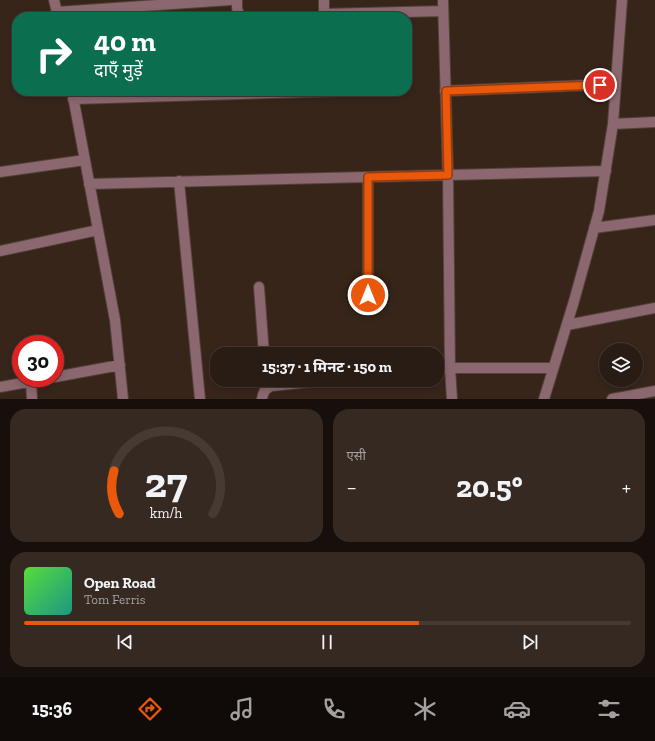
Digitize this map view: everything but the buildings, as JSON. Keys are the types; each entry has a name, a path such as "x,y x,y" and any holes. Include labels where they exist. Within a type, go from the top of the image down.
{"street":[{"path":"54,0 56,12"},
{"path":"92,12 230,0"},
{"path":"237,0 238,12"},
{"path":"324,0 324,12"},
{"path":"442,0 446,91 450,368 452,399"},
{"path":"544,399 599,212 613,124 622,0"},
{"path":"412,12 443,11"},
{"path":"446,91 616,84"},
{"path":"72,96 115,320 123,399"},
{"path":"613,124 655,122"},
{"path":"0,172 85,160"},
{"path":"89,184 606,171"},
{"path":"368,177 368,295"},
{"path":"179,181 200,399"},
{"path":"594,228 655,220"},
{"path":"0,251 98,230"},
{"path":"259,287 263,347"},
{"path":"567,325 655,308"},
{"path":"64,375 120,365"},
{"path":"444,368 554,368"},
{"path":"0,388 12,386"},
{"path":"31,387 32,399"},
{"path":"262,399 265,387"},
{"path":"612,399 655,391"}],"route":[{"path":"368,295 368,177 448,175 446,91 600,85"}]}
